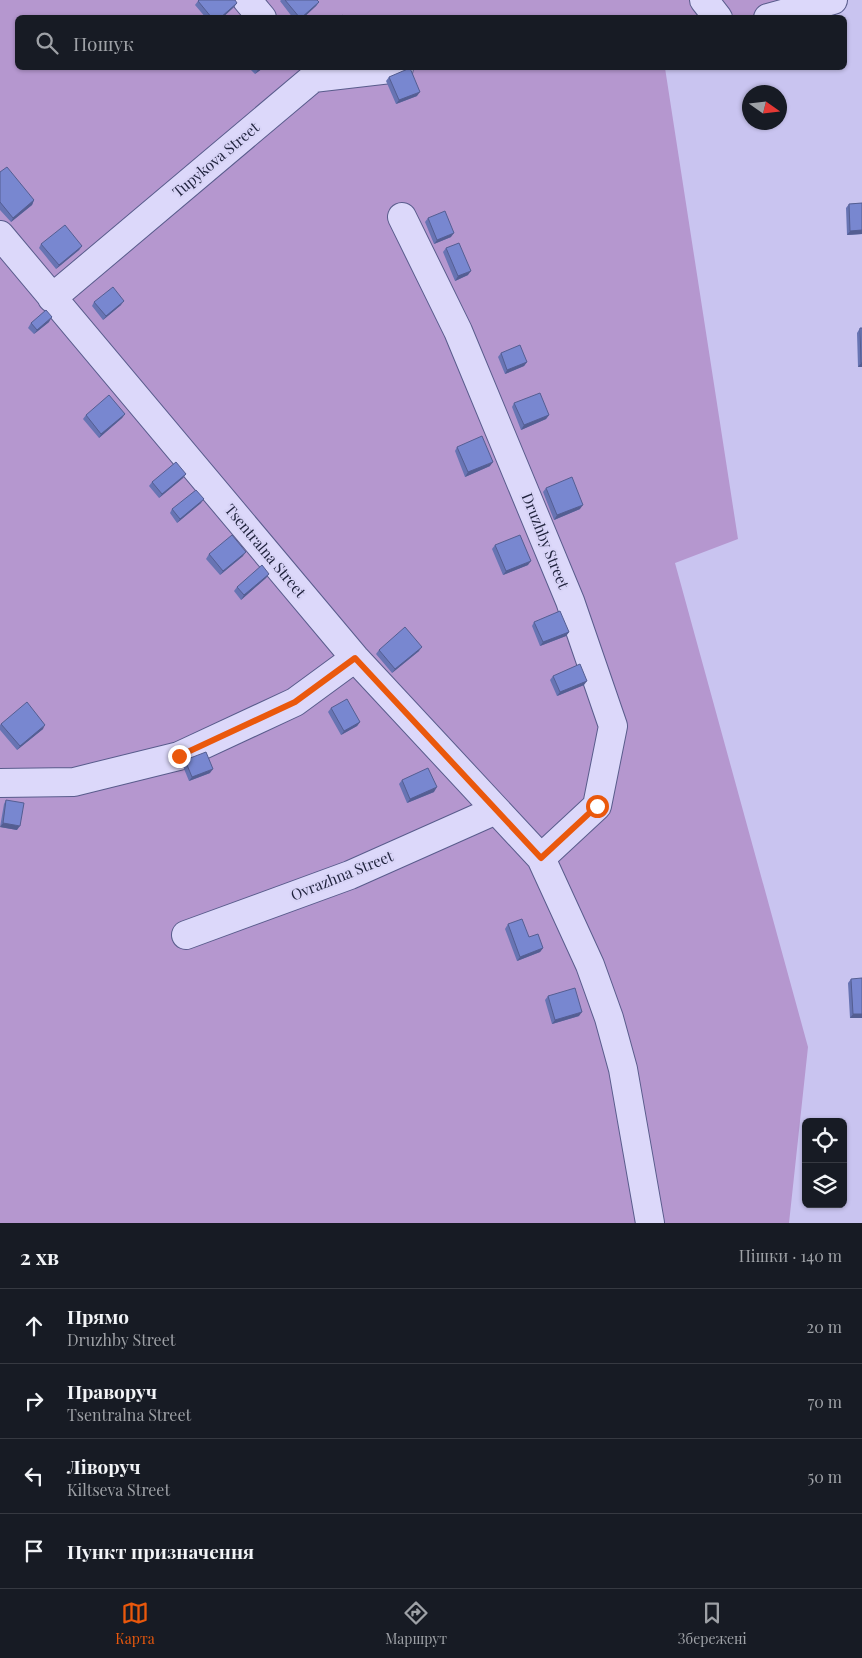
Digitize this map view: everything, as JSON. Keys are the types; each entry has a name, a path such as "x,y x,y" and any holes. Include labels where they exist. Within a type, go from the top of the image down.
{"lane":[{"path":"247,0 260,15"},
{"path":"704,0 716,15"},
{"path":"779,15 833,0"},
{"name":"Tupykova Street","path":"52,298 308,73 363,70"},
{"name":"Druzhby Street","path":"402,217 458,331 570,601 613,726 597,806 541,858"},
{"name":"Tsentralna Street","path":"0,235 355,658 541,858 590,965 609,1018 623,1069 650,1223"},
{"path":"0,783 74,782 179,756 295,702 355,658"},
{"name":"Ovrazhna Street","path":"186,935 350,875 496,810"}],"shaded area":[{"path":"0,0 833,0 779,15 15,15 15,70 665,70 738,539 675,563 808,1047 789,1223 0,1223"}],"building":[{"path":"235,0 237,3 223,15 210,15 198,1"},
{"path":"285,0 317,0 319,2 304,15 298,15"},
{"path":"405,70 411,70 420,92 399,100 389,77"},
{"path":"7,167 34,200 13,218 0,202 0,172"},
{"path":"862,203 862,230 850,231 849,204"},
{"path":"445,211 454,233 437,240 428,218"},
{"path":"65,225 82,246 59,265 41,244"},
{"path":"459,243 471,271 458,276 446,248"},
{"path":"113,287 124,301 106,316 94,302"},
{"path":"46,310 52,317 37,330 31,323"},
{"path":"860,328 862,328 862,363 861,363"},
{"path":"520,345 527,362 507,370 501,353"},
{"path":"540,393 549,415 524,425 514,403"},
{"path":"109,395 125,414 101,434 86,415"},
{"path":"482,436 493,462 468,472 457,447"},
{"path":"176,462 186,474 162,494 152,482"},
{"path":"572,477 583,505 557,515 546,488"},
{"path":"196,490 204,499 180,519 172,509"},
{"path":"232,535 246,552 223,571 209,554"},
{"path":"520,535 531,561 506,571 495,545"},
{"path":"262,565 269,574 244,595 237,587"},
{"path":"560,611 569,632 543,642 534,622"},
{"path":"405,627 422,647 395,669 379,650"},
{"path":"580,664 587,681 560,692 553,676"},
{"path":"347,699 360,722 344,731 331,708"},
{"path":"27,702 45,725 20,746 1,724"},
{"path":"206,752 213,769 192,777 185,760"},
{"path":"428,768 437,787 410,799 402,780"},
{"path":"6,800 24,803 20,826 3,823"},
{"path":"522,919 529,937 538,934 543,948 520,957 508,924"},
{"path":"862,978 862,1014 853,1014 851,979"},
{"path":"575,988 582,1012 555,1020 548,996"}],"route":[{"path":"179,756 295,702 355,658 541,858 597,806"}]}
